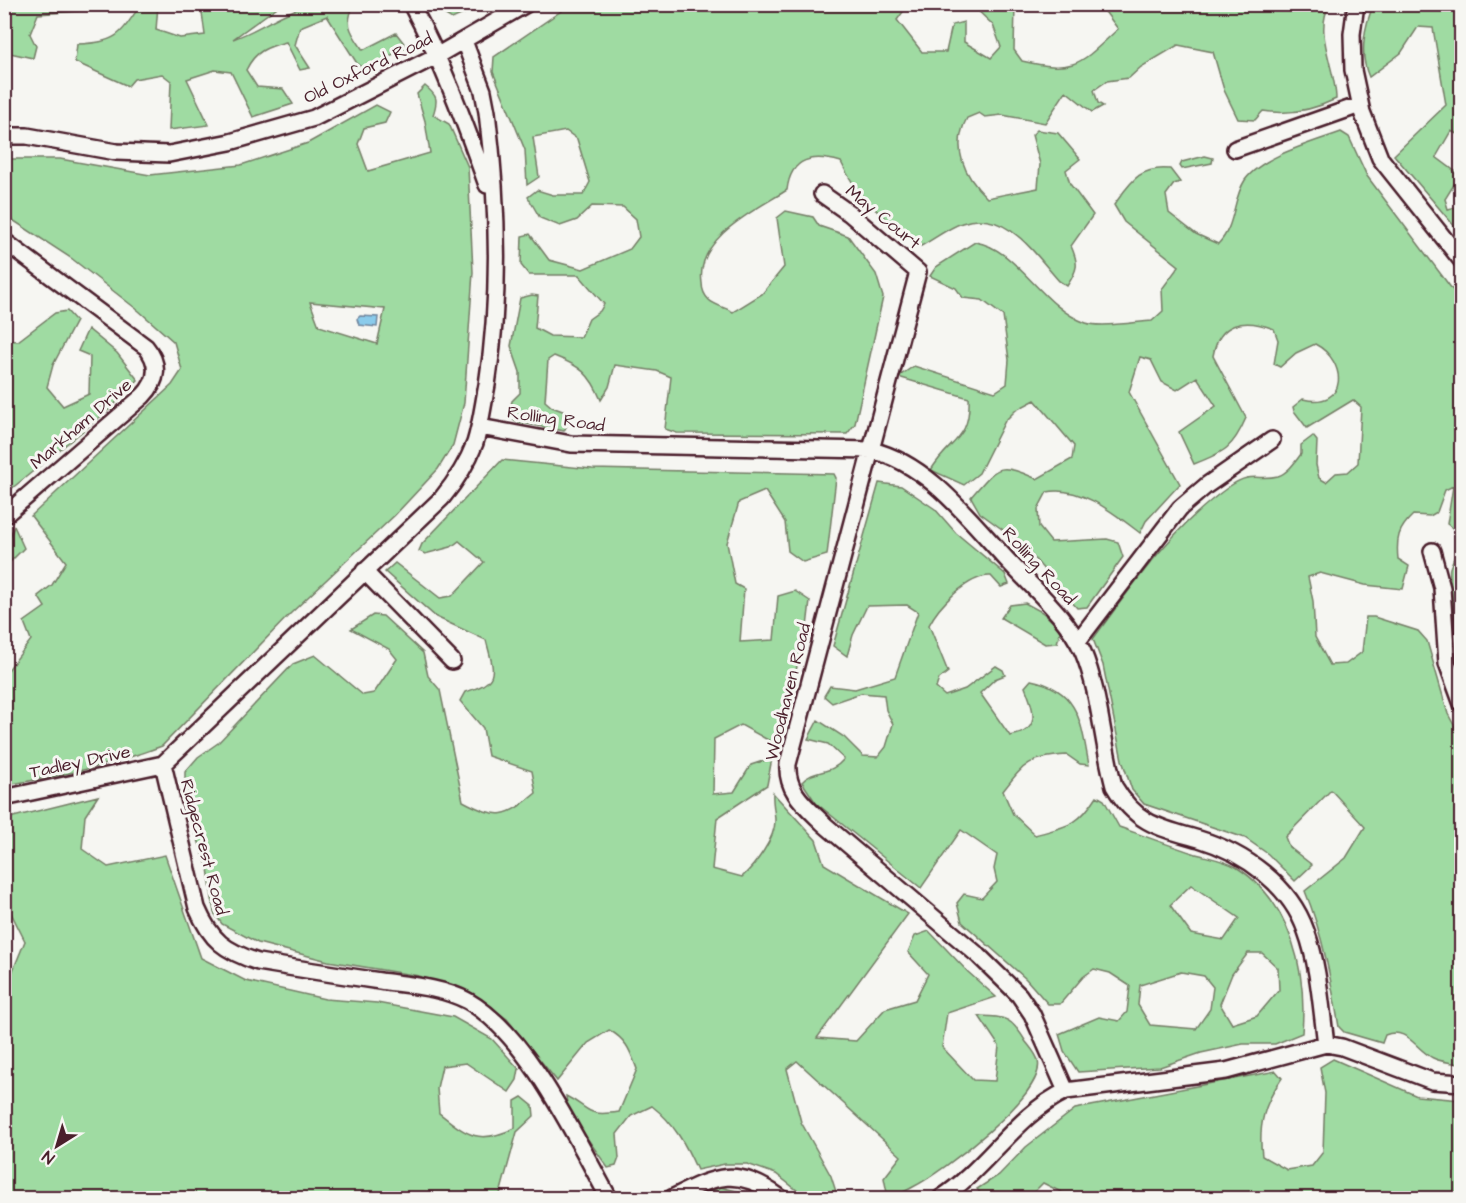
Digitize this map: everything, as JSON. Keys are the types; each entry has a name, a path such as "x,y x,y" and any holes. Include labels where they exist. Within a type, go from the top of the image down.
{"street":[{"name":"Ridgecrest Road","path":"411,4 438,55 458,102 493,202"},
{"name":"Old Oxford Road","path":"4,136 27,136 116,152 169,154 230,142 314,118 438,55 526,4"},
{"path":"1356,4 1352,34 1353,70 1360,105 1380,158 1461,261"},
{"name":"Ridgecrest Road","path":"464,41 483,91 487,112 496,275 492,351 480,427 466,462 442,498 163,764 197,908 206,929 218,943 235,954 258,962 429,988 466,1000 492,1018 531,1065 563,1116 609,1198"},
{"path":"1235,149 1360,105"},
{"name":"May Court","path":"822,194 849,213 918,272"},
{"name":"Markham Drive","path":"4,241 146,347 156,367 153,383 143,396 4,516"},
{"name":"Woodhaven Road","path":"918,272 788,764 790,788 825,825 979,956 1019,995 1032,1014 1066,1091"},
{"name":"Rolling Road","path":"480,427 571,444 871,450 902,463 947,496 1058,613 1078,641 1088,665 1114,786 1124,802 1146,822 1209,842 1258,867 1278,886 1306,930 1326,1044"},
{"path":"1078,641 1180,508 1207,485 1272,440"},
{"path":"1432,551 1442,588 1447,663 1461,704"},
{"path":"364,571 452,661"},
{"name":"Tadley Drive","path":"4,798 163,764"},
{"path":"941,1198 977,1171 1034,1112 1051,1098 1066,1091 1226,1071 1326,1044 1342,1047 1432,1081 1461,1083"},
{"path":"672,1198 707,1180 725,1177 754,1181 781,1198"}],"green space":[{"path":"5,4 83,5 78,11 38,14 30,34 36,46 33,58 5,52"},
{"path":"141,4 158,5 156,30 180,38 205,35 201,5 215,5 219,11 230,5 280,5 233,39 299,8 322,5 327,10 339,9 341,5 354,5 349,23 350,28 363,50 396,33 407,47 365,69 358,65 327,16 300,27 295,45 310,68 300,70 286,42 262,51 253,58 246,70 257,87 283,89 293,104 253,117 231,72 215,70 187,79 209,125 169,130 171,81 162,74 134,79 128,86 75,62 77,44 101,42 116,36"},
{"path":"443,4 484,5 452,19 444,14"},
{"path":"1330,4 1325,15 1324,38 1336,99 1318,106 1291,112 1263,111 1255,120 1238,119 1224,90 1213,52 1178,45 1141,67 1129,78 1107,81 1094,90 1098,103 1103,106 1092,112 1066,91 1045,123 1002,115 985,117 979,113 967,118 960,140 962,161 972,180 987,198 1038,188 1040,164 1032,135 1037,130 1058,133 1080,159 1066,170 1070,184 1093,215 1071,246 1076,266 1067,286 1059,281 1029,246 1005,227 978,220 962,223 921,246 865,199 841,162 821,158 798,165 789,179 787,190 744,216 717,239 702,267 702,288 711,302 733,312 762,294 784,267 777,218 786,211 813,217 819,226 848,236 876,274 883,297 855,424 847,434 677,433 665,429 671,377 657,371 615,365 609,387 601,400 593,383 583,372 571,363 554,356 548,360 545,401 552,407 568,413 568,423 564,431 517,422 508,416 512,401 520,393 520,372 511,346 520,298 538,296 535,328 550,336 581,337 589,319 600,311 604,304 579,275 529,275 521,265 522,236 530,234 549,260 583,269 630,249 639,237 636,219 623,207 592,206 577,220 560,226 540,218 528,197 537,190 553,195 583,195 590,182 577,139 566,131 533,137 539,177 527,185 525,150 493,72 494,57 570,5 908,5 897,20 922,52 946,52 952,25 964,22 964,42 991,58 1001,47 993,25 972,5 1015,5 1014,50 1022,61 1040,65 1066,66 1085,58 1118,29 1100,5"},
{"path":"1374,4 1461,5 1461,136 1451,131 1436,157 1460,175 1445,199 1448,209 1461,206 1461,234 1394,155 1446,105 1433,28 1418,27 1401,53 1369,77 1364,59 1364,40"},
{"path":"425,86 435,96 433,115 449,124 468,167 473,272 464,403 453,445 438,469 395,515 290,614 162,746 85,770 5,785 5,674 31,640 24,622 45,607 38,596 52,585 66,562 31,516 172,385 182,370 174,342 139,311 71,258 5,215 5,159 60,159 150,175 241,165 308,143 376,105 390,112 385,123 364,128 358,144 368,171 430,153 425,121 417,94","holes":["310,302 385,309 377,344 319,326"]},
{"path":"1341,132 1349,137 1367,176 1461,301 1461,541 1455,530 1447,524 1453,486 1445,490 1437,512 1430,516 1413,515 1401,530 1397,546 1398,559 1409,566 1403,589 1365,585 1320,573 1308,577 1313,601 1315,637 1330,665 1346,664 1362,652 1366,617 1374,617 1418,631 1427,641 1448,714 1461,738 1461,1064 1433,1058 1405,1036 1399,1034 1385,1035 1382,1043 1344,1032 1339,1027 1322,941 1305,891 1346,858 1365,827 1331,790 1285,837 1289,847 1312,865 1295,881 1268,854 1245,838 1144,804 1132,790 1122,760 1103,665 1093,639 1139,577 1172,538 1190,519 1230,486 1244,479 1282,475 1301,454 1301,445 1313,436 1317,441 1316,465 1319,478 1326,482 1336,473 1348,472 1358,463 1361,407 1353,400 1307,428 1294,411 1293,407 1303,399 1318,400 1328,397 1335,391 1338,372 1326,352 1315,344 1296,353 1280,367 1274,364 1278,340 1274,329 1244,323 1227,329 1216,344 1213,356 1246,418 1237,436 1227,448 1194,464 1179,432 1216,406 1197,377 1177,390 1162,382 1151,360 1140,357 1129,392 1180,484 1146,521 1140,533 1108,510 1084,497 1059,491 1047,492 1038,509 1039,527 1051,542 1107,539 1118,542 1123,557 1087,607 1077,608 1021,543 980,513 971,497 988,478 1000,470 1014,470 1037,479 1072,459 1074,446 1035,400 1016,410 1005,421 979,473 964,485 931,470 963,431 969,412 969,398 898,377 914,366 995,392 1007,384 1009,360 1003,316 982,300 963,298 956,288 930,276 936,267 975,242 1004,255 1056,304 1070,315 1086,323 1109,325 1152,321 1163,311 1162,289 1179,266 1124,222 1114,205 1137,177 1151,170 1170,169 1180,182 1174,184 1166,195 1169,213 1196,234 1218,244 1228,229 1241,188 1253,171 1289,151"},
{"path":"1205,156 1213,158 1212,163 1182,169 1180,166 1182,162"},
{"path":"67,311 76,321 53,365 47,387 63,406 89,394 90,356 78,351 88,329 117,353 138,380 111,408 5,494 5,340 18,341 55,313"},
{"path":"502,460 592,469 834,474 836,478 827,555 803,562 788,551 785,522 765,491 739,502 727,543 735,584 744,589 740,642 774,640 778,596 795,591 810,601 807,627 777,745 741,725 714,739 713,794 734,792 751,765 772,758 767,785 717,818 712,869 742,877 753,866 772,836 775,821 773,793 816,840 824,864 908,914 817,1038 856,1041 885,1009 915,1000 928,974 908,952 915,936 929,931 968,972 996,997 947,1013 942,1047 973,1080 995,1081 999,1046 979,1016 988,1016 1002,1018 1012,1023 1035,1054 1038,1061 1036,1075 1026,1093 1010,1112 967,1150 910,1189 888,1198 884,1178 901,1156 797,1061 787,1069 801,1122 831,1176 838,1198 807,1198 776,1174 747,1164 725,1164 697,1170 679,1135 652,1106 631,1116 617,1134 619,1158 616,1166 608,1168 568,1111 566,1096 594,1113 619,1112 637,1069 627,1046 609,1030 588,1043 557,1081 507,1019 470,992 419,976 328,961 258,943 222,924 214,913 208,868 185,803 185,772 198,757 218,743 293,664 315,655 363,695 374,693 397,659 389,649 351,629 373,615 383,616 423,653 428,676 440,690 463,801 485,811 502,814 509,812 536,793 532,771 488,756 483,728 460,701 465,692 490,680 492,668 486,640 436,617 385,572 395,563 440,598 452,596 484,562 459,541 451,547 425,554 419,551 422,544"},
{"path":"879,483 901,486 935,509 956,533 1005,574 1009,584 1001,587 991,576 973,581 955,593 933,618 929,625 948,672 939,679 936,688 945,696 965,689 996,666 1003,670 1005,675 995,679 980,693 1010,736 1027,729 1031,724 1033,711 1025,687 1031,680 1060,692 1069,700 1080,723 1089,765 1080,764 1067,755 1030,763 1017,773 1003,791 1013,814 1035,835 1078,819 1097,796 1104,800 1119,827 1236,867 1271,899 1292,940 1302,986 1302,1033 1275,1044 1243,1044 1201,1053 1160,1067 1078,1072 1064,1051 1059,1034 1099,1017 1119,1021 1127,1012 1130,986 1110,973 1094,969 1083,977 1060,1004 1048,1004 1026,979 962,922 957,903 964,894 982,898 997,882 994,869 997,855 961,830 921,888 816,803 802,782 812,775 833,768 844,759 828,744 808,739 818,720 844,737 863,756 878,757 886,747 893,724 886,710 884,695 861,693 832,703 824,696 830,686 855,689 895,677 918,612 907,605 867,606 853,635 847,656 833,646","holes":["1191,885 1239,918 1224,940 1191,934 1170,905","1248,953 1262,953 1278,968 1279,990 1257,1016 1232,1024 1220,1004 1232,974","1181,972 1204,976 1213,987 1210,1009 1196,1029 1150,1025 1138,1005 1140,985"]},
{"path":"14,526 24,548 5,567 5,550"},
{"path":"1461,541 1461,653 1450,568"},
{"path":"1025,603 1042,612 1061,629 1057,643 1045,644 1001,618 1010,605"},
{"path":"98,796 85,816 82,849 108,867 165,855 201,958 246,981 325,999 377,1003 453,1017 492,1039 519,1069 517,1080 509,1092 466,1063 442,1066 437,1088 439,1113 474,1136 492,1136 515,1128 515,1101 522,1097 533,1106 534,1116 517,1132 499,1198 5,1198 5,990 25,941 5,901 5,819"},
{"path":"1333,1059 1417,1096 1461,1100 1461,1198 1073,1198 1043,1183 1035,1191 1036,1198 984,1198 977,1189 999,1175 1026,1147 1075,1109 1276,1071 1282,1078 1264,1115 1261,1134 1262,1156 1287,1170 1312,1166 1323,1152 1325,1093 1320,1067"},
{"path":"720,1187 757,1196 760,1198 697,1198"}],"water":[{"path":"360,316 378,317 377,327 359,325 357,319"}]}
